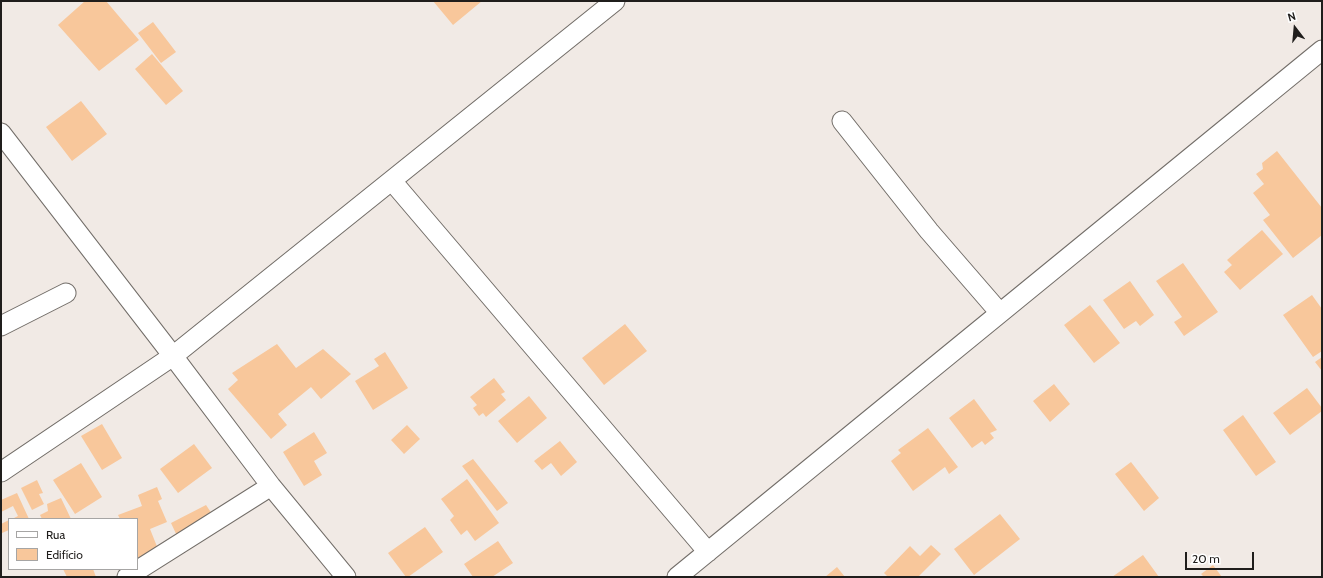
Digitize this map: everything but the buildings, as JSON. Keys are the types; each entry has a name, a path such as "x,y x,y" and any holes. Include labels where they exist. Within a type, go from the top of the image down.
{"street":[{"path":"1,472 173,356 615,1"},
{"path":"677,577 1322,50"},
{"path":"842,121 929,231 1000,313"},
{"path":"4,144 173,356 271,486 346,577"},
{"path":"392,181 708,552"},
{"path":"1,326 66,293"},
{"path":"138,569 271,486"},
{"path":"126,577 137,570"}]}
